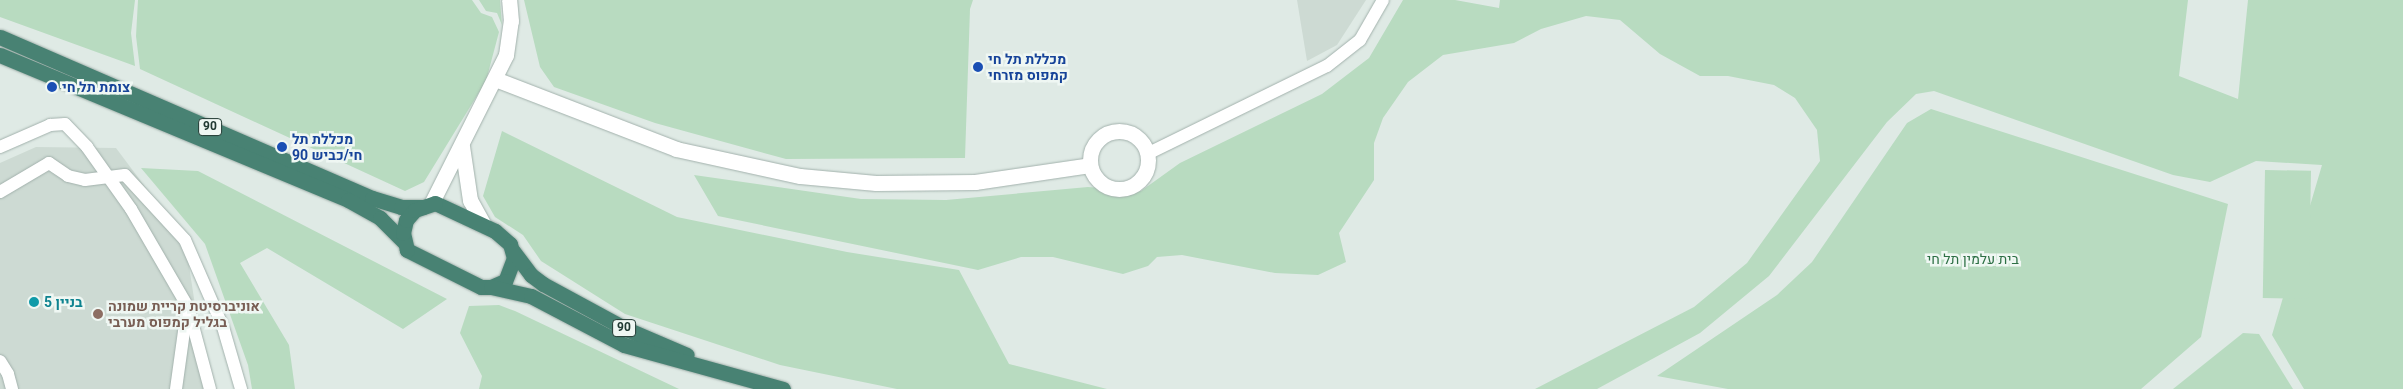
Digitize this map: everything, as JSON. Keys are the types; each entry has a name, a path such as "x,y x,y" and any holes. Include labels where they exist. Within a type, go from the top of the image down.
{"highway":[{"name":"90","path":"0,37 372,198 401,206 442,205 484,225 504,238 531,275 543,284 626,329 751,382"},
{"name":"90","path":"0,55 348,200 380,218 404,242 407,250 419,258 472,283 531,296 624,345 751,382 783,389"},
{"path":"404,242 406,220 414,210 427,205"},
{"path":"491,287 505,281 510,274 513,250"}],"street":[{"path":"427,205 462,146 495,79 510,39 509,0"},
{"path":"1147,154 1327,66 1360,40 1383,0"},
{"path":"495,79 676,149 800,176 876,183 975,182 1090,165"},
{"path":"0,147 50,125 65,124 131,209 188,307 210,389"},
{"path":"1111,132 1129,133 1137,138 1147,154 1142,178 1120,189 1098,180 1090,165 1097,142 1111,132"},
{"path":"462,146 470,200 484,225"},
{"path":"0,192 49,163 68,176 85,180 126,176 185,240 223,328 241,389"},
{"path":"176,389 188,307"},
{"path":"0,361 8,374 12,389"},
{"path":"180,370 186,389"}],"shaded area":[{"path":"1297,0 1366,0 1337,45 1307,61"},
{"name":"אוניברסיטת קריית שמונה בגליל קמפוס מערבי","path":"36,147 116,148 185,240 208,389 0,389 0,163"}],"green space":[{"path":"0,0 135,0 131,33 135,66 0,17"},
{"path":"138,0 472,0 481,13 492,17 499,32 486,81 424,182 405,191 140,69 136,36"},
{"path":"479,0 500,0 502,25 497,13 486,11"},
{"path":"524,0 973,0 970,9 965,158 786,159 655,123 554,87 540,67"},
{"path":"1403,0 1455,0 1499,8 1500,0 2188,0 2179,76 2238,99 2248,0 2403,0 2403,389 2304,389 2272,335 2322,165 2256,161 2210,182 2173,175 1934,91 1916,94 1887,122 1769,276 1700,333 1597,389 1535,389 1694,307 1747,263 1820,161 1817,130 1795,98 1774,85 1728,76 1700,76 1660,54 1620,20 1586,16 1541,29 1514,43 1443,55 1408,82 1383,118 1374,143 1374,180 1339,233 1346,262 1318,275 1275,273 1182,255 1157,257 1148,266 1123,274 1053,257 1021,257 978,270 718,216 694,175 861,199 946,200 1088,187 1141,191 1180,163 1322,94 1369,58"},
{"name":"בית עלמין תל חי","path":"1931,109 2228,204 2201,337 2141,389 1728,389 1657,376 1777,295 1812,262 1907,123"},
{"path":"502,131 677,217 847,252 959,270 1009,364 1107,389 897,389 780,365 625,314 541,261 523,235 495,217 483,196"},
{"path":"141,168 198,171 447,299 403,329 267,248 240,263 289,345 295,389 252,389 248,365 205,244"},
{"path":"2265,170 2311,171 2309,299 2263,298"},
{"path":"499,305 679,389 479,389 482,376 460,333 469,306"},
{"path":"2243,333 2259,334 2293,389 2173,389"}],"place":[{"name":"מכללת תל חי קמפוס מזרחי","path":"978,67"},
{"name":"צומת תל חי","path":"52,87"},
{"name":"מכללת תל חי/כביש 90","path":"282,147"},
{"name":"בניין 5","path":"34,302"},
{"name":"אוניברסיטת קריית שמונה בגליל קמפוס מערבי","path":"98,314"}]}
